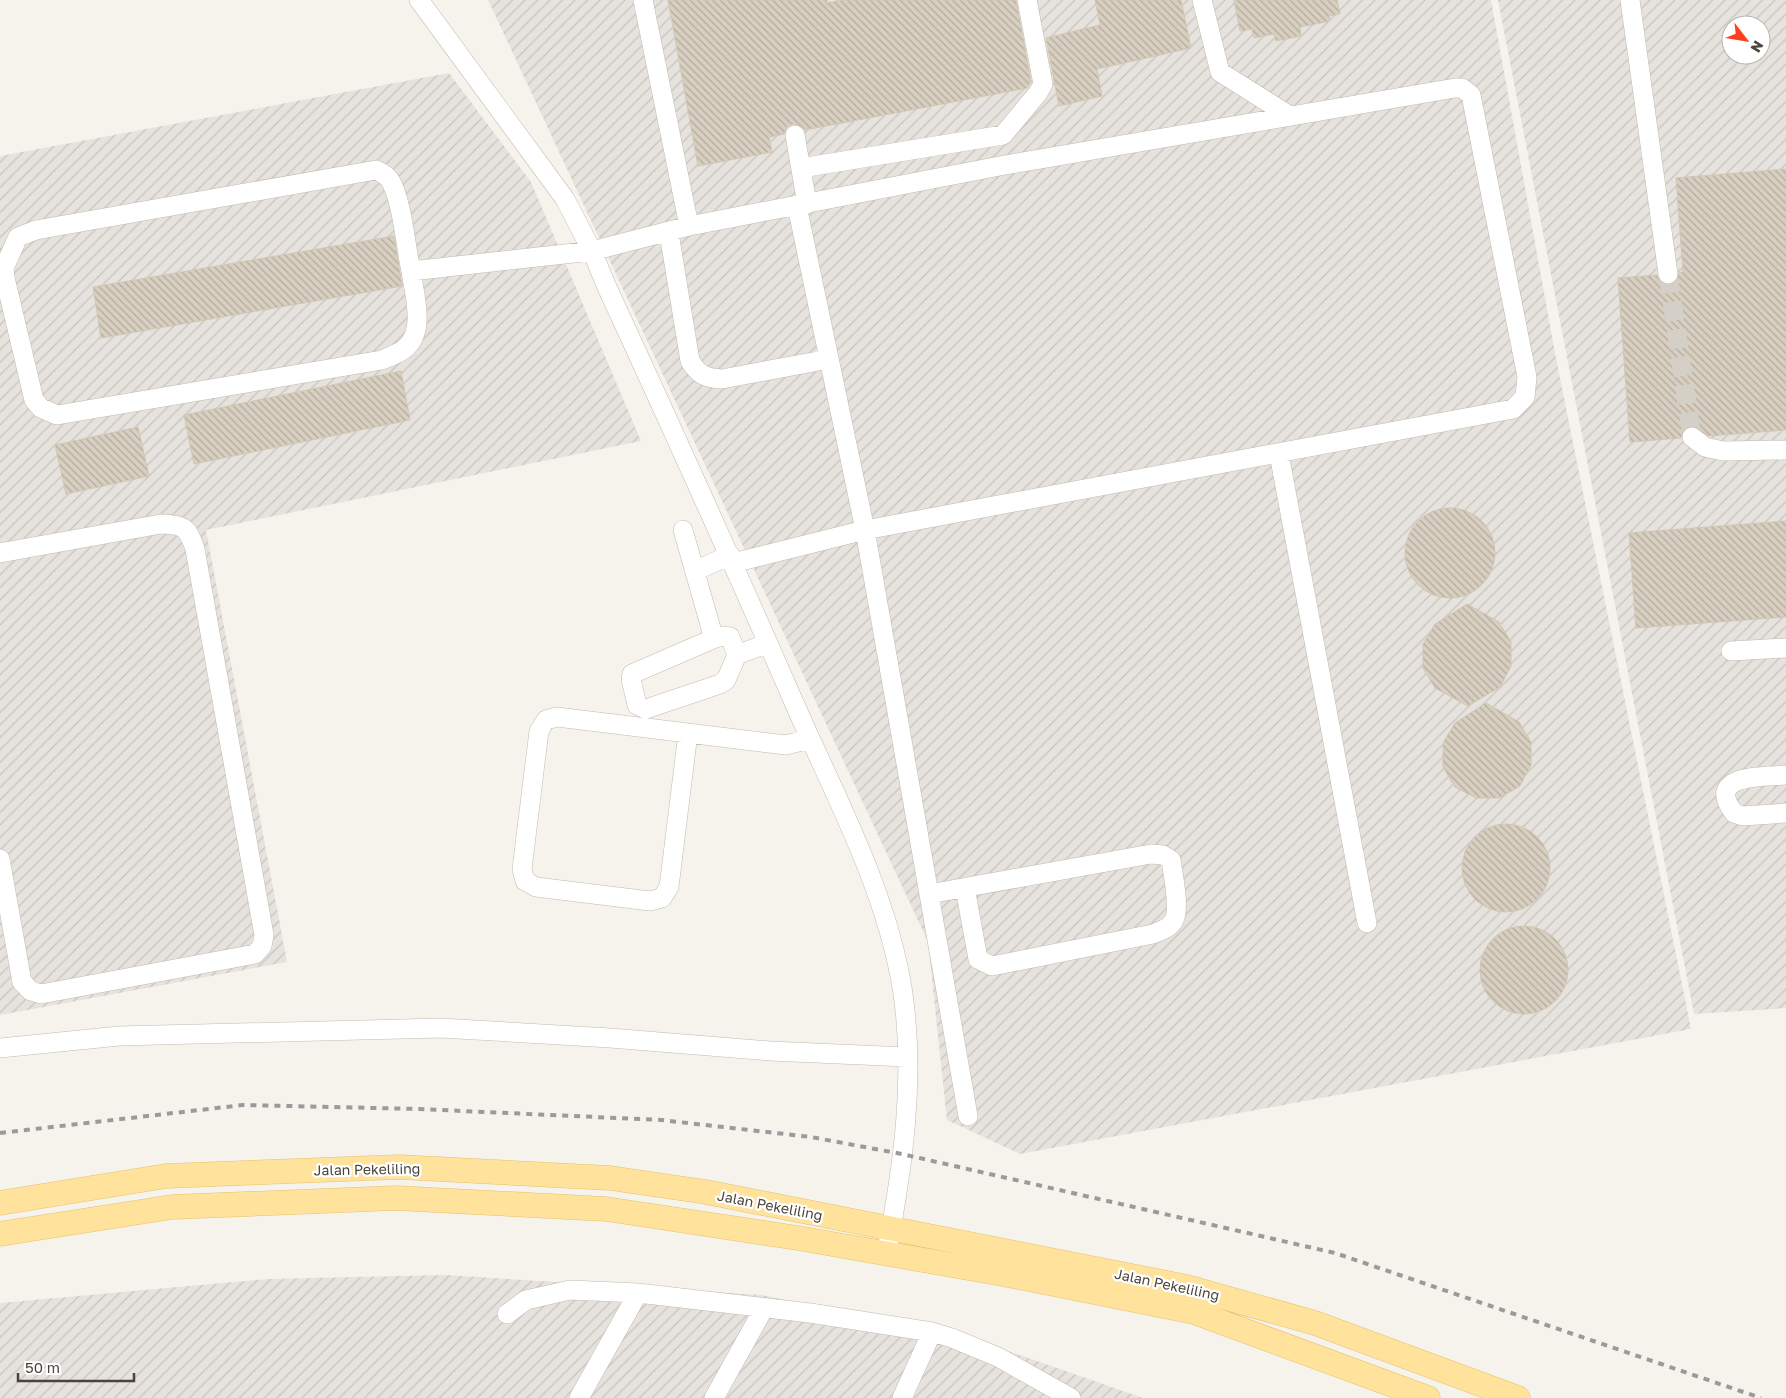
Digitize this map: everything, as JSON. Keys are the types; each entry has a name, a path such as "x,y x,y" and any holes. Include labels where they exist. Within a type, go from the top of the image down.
{"main road":[{"name":"Jalan Pekeliling","path":"0,1203 166,1176 399,1167 610,1178 706,1192 1187,1287 1315,1323 1518,1398"},
{"name":"Jalan Pekeliling","path":"0,1234 172,1207 396,1198 606,1209 798,1238 886,1256 1003,1274 1194,1312 1428,1398"}],"street":[{"path":"419,0 565,199 592,250 860,850 893,948 902,988 907,1057 906,1124 892,1229 886,1256"},
{"path":"643,0 689,226"},
{"path":"801,168 1003,134 1038,93 1043,84 1027,0"},
{"path":"1202,0 1220,72 1290,116"},
{"path":"1630,0 1668,274"},
{"path":"411,271 592,250 689,226 1005,165 1455,88 1462,88 1471,95 1527,389 1521,404 1505,412 865,530 731,559 694,571"},
{"path":"1003,134 1005,165"},
{"path":"796,135 801,168 802,205 829,359 865,530 968,1116"},
{"path":"376,170 384,173 391,182 396,196 411,271 418,312 416,326 411,341 404,350 382,360 57,415 41,408 34,400 4,268 18,236 36,230 376,170"},
{"path":"670,232 690,361 697,372 707,378 722,379 829,359"},
{"path":"1692,437 1705,446 1723,451 1786,450"},
{"path":"1279,454 1367,924"},
{"path":"0,553 161,524 176,524 189,531 195,549 264,935 262,946 255,954 41,994 31,991 22,982 6,922 0,859"},
{"path":"683,530 715,638"},
{"path":"730,637 737,655 726,680 720,684 646,709 637,705 631,679 632,674 715,638 730,637"},
{"path":"737,655 768,643"},
{"path":"1731,651 1786,648"},
{"path":"688,733 668,887 662,898 650,901 536,887 525,881 522,869 539,731 546,720 557,717 688,733 786,745 810,739"},
{"path":"1786,775 1739,779 1730,783 1727,798 1734,813 1743,816 1786,813"},
{"path":"929,894 1150,854 1163,855 1171,860 1177,909 1174,922 1166,929 1153,934 992,966 978,959 965,888"},
{"path":"0,1048 119,1036 441,1028 610,1038 770,1051 907,1057"},
{"path":"506,1314 526,1300 570,1290 638,1293 764,1308 932,1332 971,1344 1071,1398"},
{"path":"579,1398 638,1293"},
{"path":"714,1398 764,1308"},
{"path":"902,1398 932,1332"}],"shaded area":[{"path":"488,0 1491,0 1555,353 1691,1029 1020,1154 947,1120 928,942"},
{"path":"1498,0 1786,0 1786,1008 1694,1014"},
{"path":"449,73 531,182 641,441 206,530 287,962 0,1015 0,156"},
{"path":"445,1275 762,1295 982,1342 1143,1398 0,1398 0,1303 268,1279"}],"building":[{"path":"668,0 827,0 827,3 844,0 1016,0 1031,82 1027,88 805,130 799,125 793,124 787,127 784,134 769,137 772,152 698,166"},
{"path":"1095,0 1181,0 1191,48 1097,69 1102,96 1059,106 1046,38 1100,25"},
{"path":"1234,0 1337,0 1340,14 1329,16 1330,21 1300,27 1301,36 1276,41 1274,34 1254,38 1252,29 1240,31"},
{"path":"1786,169 1786,430 1709,436 1693,426 1683,430 1681,438 1630,442 1618,278 1657,275 1659,281 1669,285 1675,283 1679,273 1683,272 1676,178"},
{"path":"394,236 402,286 101,338 93,287"},
{"path":"401,371 410,420 194,464 184,415"},
{"path":"138,427 149,476 66,494 55,445"},
{"path":"1450,508 1459,509 1475,516 1487,528 1494,544 1494,562 1487,578 1475,590 1459,597 1450,598 1441,597 1425,590 1413,578 1406,562 1405,553 1406,544 1413,528 1425,516 1441,509"},
{"path":"1786,521 1786,617 1636,628 1629,533"},
{"path":"1467,604 1499,622 1511,642 1511,666 1500,687 1468,706 1435,688 1423,668 1423,644 1435,624"},
{"path":"1486,703 1519,722 1531,742 1531,765 1520,786 1499,798 1476,798 1455,787 1443,767 1443,743 1455,723"},
{"path":"1497,824 1515,824 1531,831 1543,843 1550,859 1550,877 1543,893 1531,905 1515,912 1497,912 1481,905 1469,893 1462,877 1462,859 1469,843 1481,831"},
{"path":"1515,926 1533,926 1549,933 1561,945 1568,961 1568,979 1561,995 1549,1007 1533,1014 1515,1014 1499,1007 1487,995 1480,979 1480,961 1487,945 1499,933"}],"tunnel":[{"path":"1668,274 1692,437"}],"railway":[{"path":"0,1133 243,1105 419,1109 661,1120 811,1137 902,1154 1335,1253 1761,1398"}]}
